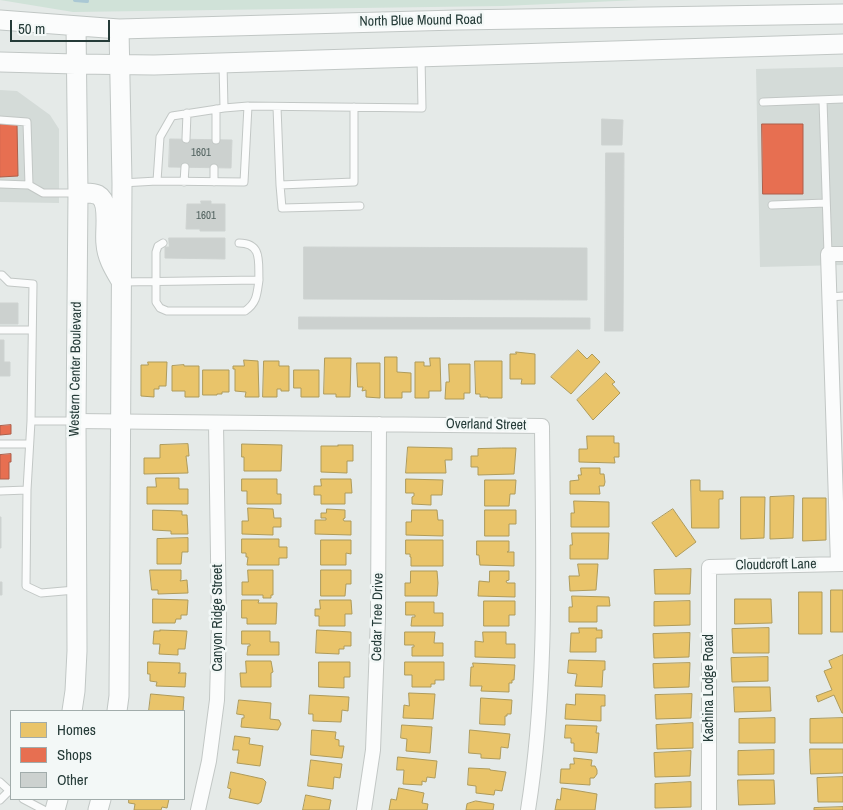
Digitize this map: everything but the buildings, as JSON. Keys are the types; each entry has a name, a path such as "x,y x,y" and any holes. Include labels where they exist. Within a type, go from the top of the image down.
{"main road":[{"name":"North Blue Mound Road","path":"0,20 119,29 457,20 843,14"},
{"name":"Western Center Boulevard","path":"72,710 77,651 76,421 78,193 76,26"},
{"path":"117,710 119,696 122,422 122,183 119,29"},
{"path":"0,62 120,65 223,63 843,44"},
{"path":"78,193 93,193 100,195 103,199 106,212 108,258 122,282"}],"street":[{"path":"840,564 837,297 828,254 843,254"},
{"name":"Overland Street","path":"76,421 542,426 543,608 537,736 528,810"},
{"name":"Canyon Ridge Street","path":"198,810 209,761 217,700 219,622 216,424"},
{"name":"Cedar Tree Drive","path":"364,810 374,750 378,618 379,424"},
{"name":"Cloudcroft Lane","path":"709,567 840,564"},
{"name":"Kachina Lodge Road","path":"709,567 709,810"}],"lane":[{"path":"157,181 160,137 172,116 220,108 248,106 422,108 421,57"},
{"path":"216,140 223,63"},
{"path":"763,102 843,99"},
{"path":"823,100 828,254"},
{"path":"122,183 157,181 244,182 248,106"},
{"path":"277,106 282,208 360,206"},
{"path":"280,185 354,182 354,107"},
{"path":"186,139 187,114"},
{"path":"0,120 27,122 29,185"},
{"path":"184,182 185,167"},
{"path":"214,168 214,182"},
{"path":"0,184 29,185 43,193 78,193"},
{"path":"772,205 826,203"},
{"path":"163,243 158,246 156,252 156,302 160,308 167,311 244,311 251,307 256,300 258,256 252,245 239,243"},
{"path":"0,275 9,282 33,284 32,421 27,490 26,586 41,593 76,590"},
{"path":"122,282 258,280"},
{"path":"0,330 32,330"},
{"path":"32,421 76,421"},
{"path":"0,444 29,444"},
{"path":"0,491 27,490"},
{"path":"0,782 10,792 0,800"},
{"path":"25,800 44,810"}],"shaded area":[{"path":"843,67 843,265 760,267 756,69"},
{"path":"0,90 17,91 50,115 59,129 59,203 0,202"}],"green space":[{"path":"0,0 639,0 503,6 73,12"}],"waterway":[{"path":"75,0 87,1"}]}
